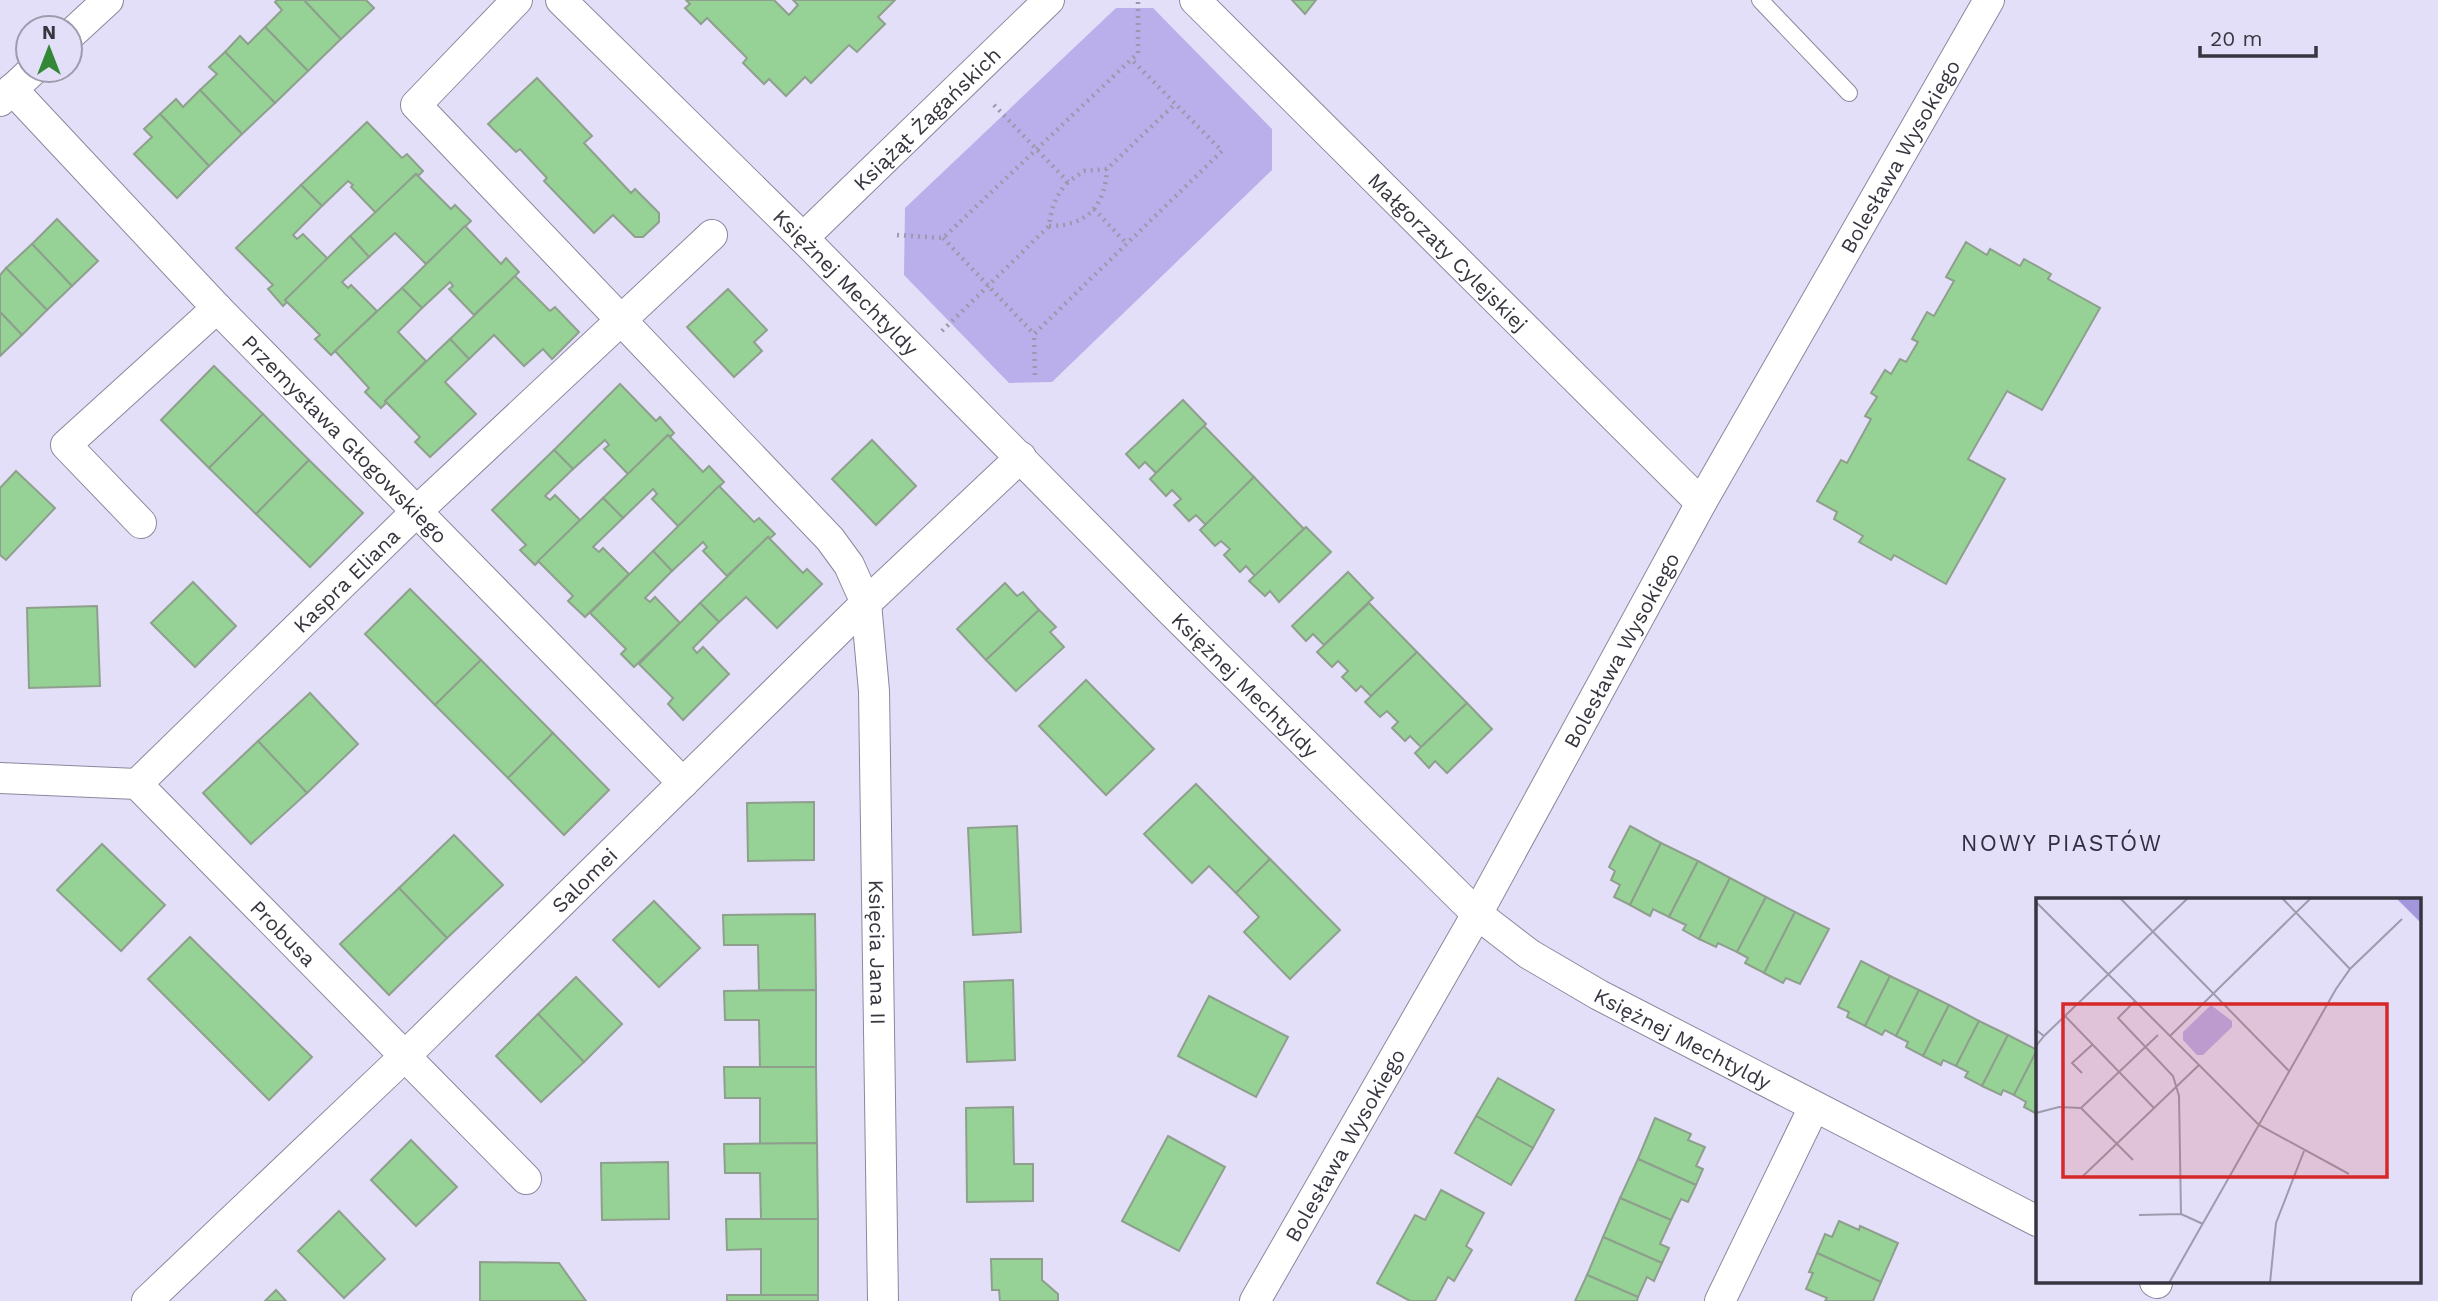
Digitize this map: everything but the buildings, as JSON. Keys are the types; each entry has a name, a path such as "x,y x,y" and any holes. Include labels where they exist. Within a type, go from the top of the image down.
{"street":[{"path":"84,22 108,0"},
{"path":"517,0 416,105 830,539 849,565 866,603"},
{"name":"Księżnej Mechtyldy","path":"561,0 803,238 1166,606 1477,914 1530,954 1599,995 2036,1220"},
{"name":"Książąt Żagańskich","path":"803,238 1049,0"},
{"name":"Małgorzaty Cylejskiej","path":"1195,0 1701,503"},
{"name":"Bolesława Wysokiego","path":"1255,1301 1477,914 1701,503 1989,0"},
{"name":"Przemysława Głogowskiego","path":"15,87 217,308 682,783"},
{"name":"Kaspra Eliana","path":"137,784 416,512 712,235"},
{"path":"141,523 66,445 217,308"},
{"name":"Salomei","path":"147,1301 405,1056 866,603 1021,457"},
{"name":"Księcia Jana II","path":"866,603 874,691 883,1301"},
{"path":"0,778 137,784"},
{"name":"Probusa","path":"137,784 526,1179"},
{"path":"1720,1301 1814,1107"}],"lane":[{"path":"1760,0 1849,93"}],"path":[{"path":"943,238 1138,53 1138,0"},
{"path":"1034,334 1222,150 1132,59"},
{"path":"939,335 1049,226 1053,205 1068,182 1084,171 1107,169 1176,103"},
{"path":"994,105 1068,182"},
{"path":"1049,226 1068,226 1094,209 1105,187 1107,169"},
{"path":"1094,209 1127,244"},
{"path":"897,235 943,238 1034,334 1035,375"}],"shaded area":[{"path":"1116,8 1153,8 1272,129 1272,170 1052,382 1009,383 904,275 905,208"}],"district":[{"name":"NOWY PIASTÓW","path":"2062,843"}]}
